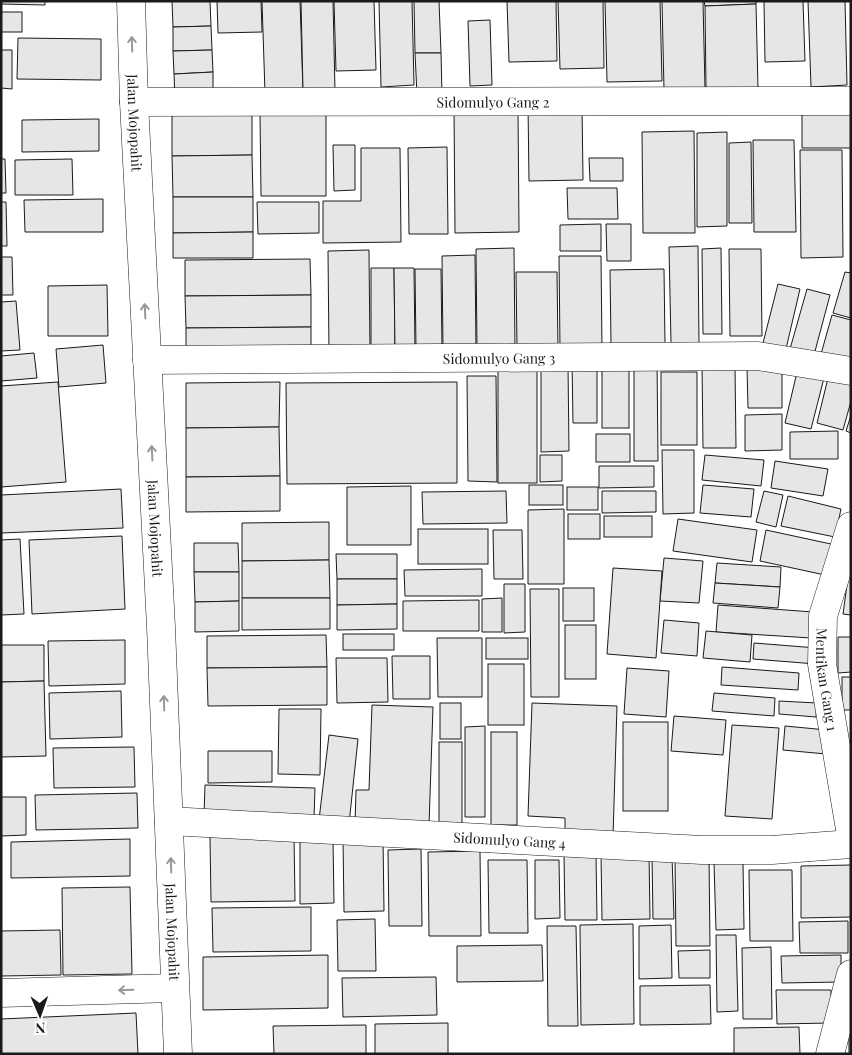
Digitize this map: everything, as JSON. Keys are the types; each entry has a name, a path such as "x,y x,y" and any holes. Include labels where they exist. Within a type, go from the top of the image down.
{"street":[{"name":"Jalan Mojopahit","path":"131,1 134,102 169,821 178,1054"},
{"name":"Sidomulyo Gang 2","path":"134,102 851,101"},
{"name":"Sidomulyo Gang 3","path":"147,360 758,356 851,370"},
{"name":"Mentikan Gang 1","path":"851,526 824,616 822,664 851,835"},
{"name":"Sidomulyo Gang 4","path":"169,821 702,850 772,850 851,844"},
{"path":"830,1054 851,974"},
{"path":"1,993 174,988"}],"building":[{"path":"1,1 45,1 45,5 1,4"},
{"path":"172,1 210,1 211,26 173,27"},
{"path":"217,1 261,1 262,32 218,33"},
{"path":"262,1 300,1 303,91 265,93"},
{"path":"301,1 333,1 335,91 303,91"},
{"path":"334,1 374,1 376,70 336,71"},
{"path":"379,1 412,1 414,85 381,87"},
{"path":"414,1 439,1 441,53 415,53"},
{"path":"507,1 556,1 557,61 509,62"},
{"path":"558,1 603,1 604,68 560,69"},
{"path":"605,1 660,1 662,81 607,82"},
{"path":"662,1 703,1 705,89 664,90"},
{"path":"704,1 756,1 756,4 705,6"},
{"path":"764,1 803,1 805,61 765,62"},
{"path":"808,1 845,1 847,85 811,87"},
{"path":"756,4 758,88 706,89 705,6"},
{"path":"1,12 22,12 22,32 1,32"},
{"path":"490,20 492,85 470,86 468,21"},
{"path":"211,26 212,50 173,51 173,27"},
{"path":"18,38 101,39 101,80 17,79"},
{"path":"1,50 12,50 12,89 1,88"},
{"path":"212,50 213,72 174,74 173,51"},
{"path":"415,53 441,53 442,94 417,95"},
{"path":"213,72 213,98 175,99 174,74"},
{"path":"582,104 583,180 529,181 528,105"},
{"path":"851,106 851,148 802,148 802,107"},
{"path":"518,107 519,232 455,233 454,108"},
{"path":"252,108 252,155 172,156 172,109"},
{"path":"260,112 326,112 326,196 261,196"},
{"path":"99,119 99,151 22,152 22,120"},
{"path":"694,131 695,233 643,233 642,132"},
{"path":"727,132 727,226 697,227 697,133"},
{"path":"753,140 794,140 796,232 754,232"},
{"path":"751,142 752,223 729,223 729,143"},
{"path":"333,145 355,145 355,190 334,191"},
{"path":"447,147 448,234 409,234 408,148"},
{"path":"361,148 400,148 401,242 323,243 323,201 361,201"},
{"path":"800,150 842,150 843,257 801,258"},
{"path":"252,155 253,197 173,197 172,156"},
{"path":"589,158 623,158 623,181 590,181"},
{"path":"1,159 5,159 6,193 1,193"},
{"path":"72,159 73,195 15,195 15,160"},
{"path":"567,188 617,188 618,219 568,219"},
{"path":"173,197 253,197 253,232 173,233"},
{"path":"103,199 103,232 25,232 24,200"},
{"path":"1,202 6,202 7,246 1,246"},
{"path":"257,202 319,202 319,233 258,234"},
{"path":"601,224 601,251 560,251 560,225"},
{"path":"606,224 631,224 631,261 607,261"},
{"path":"253,232 253,258 173,258 173,233"},
{"path":"698,246 699,343 671,343 669,247"},
{"path":"514,248 515,350 477,350 476,249"},
{"path":"721,248 722,334 703,334 702,249"},
{"path":"729,249 761,249 762,336 730,336"},
{"path":"369,250 370,352 329,353 328,251"},
{"path":"475,255 476,350 443,350 442,256"},
{"path":"559,256 601,256 602,348 560,349"},
{"path":"1,257 12,257 13,295 1,295"},
{"path":"310,259 311,295 185,296 185,260"},
{"path":"371,268 394,268 395,351 371,351"},
{"path":"394,268 414,268 415,351 395,351"},
{"path":"415,269 441,269 442,350 416,350"},
{"path":"664,269 665,344 611,344 610,270"},
{"path":"516,272 557,272 558,349 517,349"},
{"path":"845,272 851,273 851,318 833,313"},
{"path":"778,284 800,289 785,353 762,347"},
{"path":"107,285 108,336 48,336 48,286"},
{"path":"807,289 830,295 814,355 790,349"},
{"path":"311,295 311,327 186,328 185,296"},
{"path":"16,301 20,350 1,351 1,302"},
{"path":"832,315 851,320 851,363 821,354"},
{"path":"311,327 311,355 186,357 186,328"},
{"path":"103,345 106,383 59,387 56,349"},
{"path":"34,353 37,378 1,381 1,356"},
{"path":"657,361 658,461 634,461 634,362"},
{"path":"572,362 597,363 597,423 573,423"},
{"path":"602,362 629,362 629,428 602,428"},
{"path":"568,365 569,451 541,452 541,366"},
{"path":"702,366 735,366 736,448 703,448"},
{"path":"498,368 537,368 537,483 498,483"},
{"path":"747,368 782,368 782,408 748,408"},
{"path":"798,368 825,374 811,429 785,423"},
{"path":"830,370 851,376 851,401 843,430 817,423"},
{"path":"661,372 697,372 697,445 661,445"},
{"path":"467,376 496,376 497,482 468,481"},
{"path":"58,382 66,482 1,487 1,386"},
{"path":"280,382 279,427 186,428 186,383"},
{"path":"457,382 457,483 287,484 286,383"},
{"path":"782,414 782,450 745,451 745,415"},
{"path":"851,415 851,433 846,431"},
{"path":"279,427 280,476 186,477 186,428"},
{"path":"838,431 838,459 790,459 790,432"},
{"path":"596,434 630,434 630,462 596,462"},
{"path":"662,450 694,450 694,513 663,514"},
{"path":"540,455 562,455 562,481 540,482"},
{"path":"705,455 764,460 761,486 702,480"},
{"path":"775,461 828,469 823,496 771,488"},
{"path":"599,466 654,466 654,487 599,488"},
{"path":"280,476 280,511 186,512 186,477"},
{"path":"529,485 563,485 563,505 529,505"},
{"path":"703,485 754,489 751,517 700,513"},
{"path":"411,486 411,545 347,545 347,487"},
{"path":"567,487 598,487 598,510 567,510"},
{"path":"121,489 123,528 1,533 1,495"},
{"path":"506,491 507,523 423,524 422,492"},
{"path":"602,491 656,491 656,512 602,513"},
{"path":"764,491 783,495 776,527 756,522"},
{"path":"788,496 841,509 835,537 781,526"},
{"path":"564,509 564,584 528,584 528,510"},
{"path":"568,514 600,514 600,539 568,539"},
{"path":"604,516 652,516 652,537 604,537"},
{"path":"678,519 757,530 752,562 673,551"},
{"path":"329,522 329,560 242,561 242,523"},
{"path":"418,529 488,529 488,564 418,564"},
{"path":"493,530 522,530 523,579 494,579"},
{"path":"766,530 831,544 825,575 760,561"},
{"path":"122,536 125,609 32,614 29,540"},
{"path":"20,539 24,614 1,615 1,540"},
{"path":"194,543 238,543 239,572 194,572"},
{"path":"336,554 397,554 397,579 337,579"},
{"path":"664,558 703,561 699,603 660,601"},
{"path":"329,560 330,598 242,598 242,561"},
{"path":"717,563 781,567 780,587 715,583"},
{"path":"613,568 662,571 656,658 607,654"},
{"path":"482,569 482,596 405,596 404,570"},
{"path":"849,570 851,570 851,615 843,614"},
{"path":"194,572 239,572 239,601 195,602"},
{"path":"337,579 397,579 397,604 337,605"},
{"path":"715,583 780,587 778,608 713,603"},
{"path":"504,584 525,584 525,632 504,633"},
{"path":"563,588 594,588 594,621 563,621"},
{"path":"530,589 559,589 559,697 531,697"},
{"path":"242,598 330,598 330,629 242,630"},
{"path":"502,598 502,632 482,632 482,599"},
{"path":"479,600 479,631 403,631 403,601"},
{"path":"239,601 239,631 195,632 195,602"},
{"path":"397,604 397,629 337,630 337,605"},
{"path":"718,605 813,612 811,638 716,632"},
{"path":"664,620 699,623 697,656 661,653"},
{"path":"565,625 596,625 596,679 565,679"},
{"path":"706,631 752,635 750,662 703,658"},
{"path":"343,634 394,634 394,650 343,650"},
{"path":"326,635 327,667 207,668 207,636"},
{"path":"838,637 851,637 851,672 838,673"},
{"path":"437,638 482,638 482,697 438,697"},
{"path":"486,638 528,638 528,659 486,659"},
{"path":"125,640 125,684 49,686 48,641"},
{"path":"754,643 817,648 816,664 753,659"},
{"path":"1,645 44,645 44,681 1,682"},
{"path":"392,656 430,656 430,699 393,699"},
{"path":"336,658 387,658 388,702 337,703"},
{"path":"488,664 524,664 524,725 488,725"},
{"path":"327,667 327,705 208,706 207,668"},
{"path":"722,667 799,673 798,690 721,685"},
{"path":"627,668 669,671 666,717 624,714"},
{"path":"842,677 851,677 851,710 842,710"},
{"path":"44,681 46,756 1,757 1,682"},
{"path":"121,691 122,737 50,739 49,693"},
{"path":"714,693 775,698 774,716 712,711"},
{"path":"779,701 817,703 816,717 779,714"},
{"path":"440,703 461,703 461,739 440,739"},
{"path":"532,703 617,706 613,837 565,836 565,818 528,816"},
{"path":"372,705 433,707 429,826 355,824 356,790 369,790"},
{"path":"279,709 321,709 320,775 278,774"},
{"path":"674,716 726,720 723,755 671,751"},
{"path":"623,722 668,722 668,811 623,811"},
{"path":"732,725 779,728 772,819 725,816"},
{"path":"485,726 485,817 465,817 465,727"},
{"path":"785,726 827,730 826,754 783,750"},
{"path":"491,732 517,732 517,825 491,825"},
{"path":"329,735 358,739 349,824 319,820"},
{"path":"439,742 462,742 462,825 439,825"},
{"path":"134,747 135,787 54,788 53,748"},
{"path":"208,751 272,751 272,782 208,783"},
{"path":"205,785 315,788 314,818 204,815"},
{"path":"137,793 138,828 36,830 35,795"},
{"path":"1,797 26,797 26,835 1,836"},
{"path":"294,836 295,901 211,902 210,837"},
{"path":"130,839 130,876 11,878 11,842"},
{"path":"383,839 384,911 344,912 343,840"},
{"path":"333,840 334,903 300,904 300,841"},
{"path":"421,849 422,926 389,926 388,850"},
{"path":"480,851 481,936 429,936 428,852"},
{"path":"649,853 650,919 602,920 601,854"},
{"path":"564,855 596,855 597,920 565,920"},
{"path":"652,856 672,856 674,919 653,919"},
{"path":"709,856 710,946 676,946 675,857"},
{"path":"488,860 527,860 528,933 489,933"},
{"path":"535,860 559,860 560,918 535,919"},
{"path":"743,862 744,929 716,930 714,863"},
{"path":"851,865 851,917 801,918 801,866"},
{"path":"749,870 792,870 793,941 750,941"},
{"path":"130,887 132,974 63,975 62,888"},
{"path":"311,907 311,951 213,952 212,908"},
{"path":"375,919 376,971 338,971 337,920"},
{"path":"848,921 848,953 800,953 799,922"},
{"path":"633,924 634,1024 581,1025 580,925"},
{"path":"671,925 672,978 639,979 639,926"},
{"path":"547,926 576,926 578,1026 548,1026"},
{"path":"60,930 61,975 1,976 1,931"},
{"path":"716,935 736,935 738,1011 717,1012"},
{"path":"542,945 543,981 457,982 457,946"},
{"path":"771,947 772,1019 743,1019 742,948"},
{"path":"710,950 710,978 679,978 678,951"},
{"path":"328,955 328,1008 203,1010 203,957"},
{"path":"841,955 841,982 782,983 781,956"},
{"path":"436,977 437,1015 343,1017 342,978"},
{"path":"710,985 711,1024 640,1025 640,986"},
{"path":"776,990 831,990 831,1023 777,1024"},
{"path":"136,1013 138,1054 1,1054 1,1019"},
{"path":"448,1023 448,1054 375,1054 375,1024"},
{"path":"366,1025 366,1054 274,1054 273,1026"},
{"path":"849,1025 851,1025 851,1054 849,1054"},
{"path":"799,1027 800,1054 734,1054 734,1028"}]}
